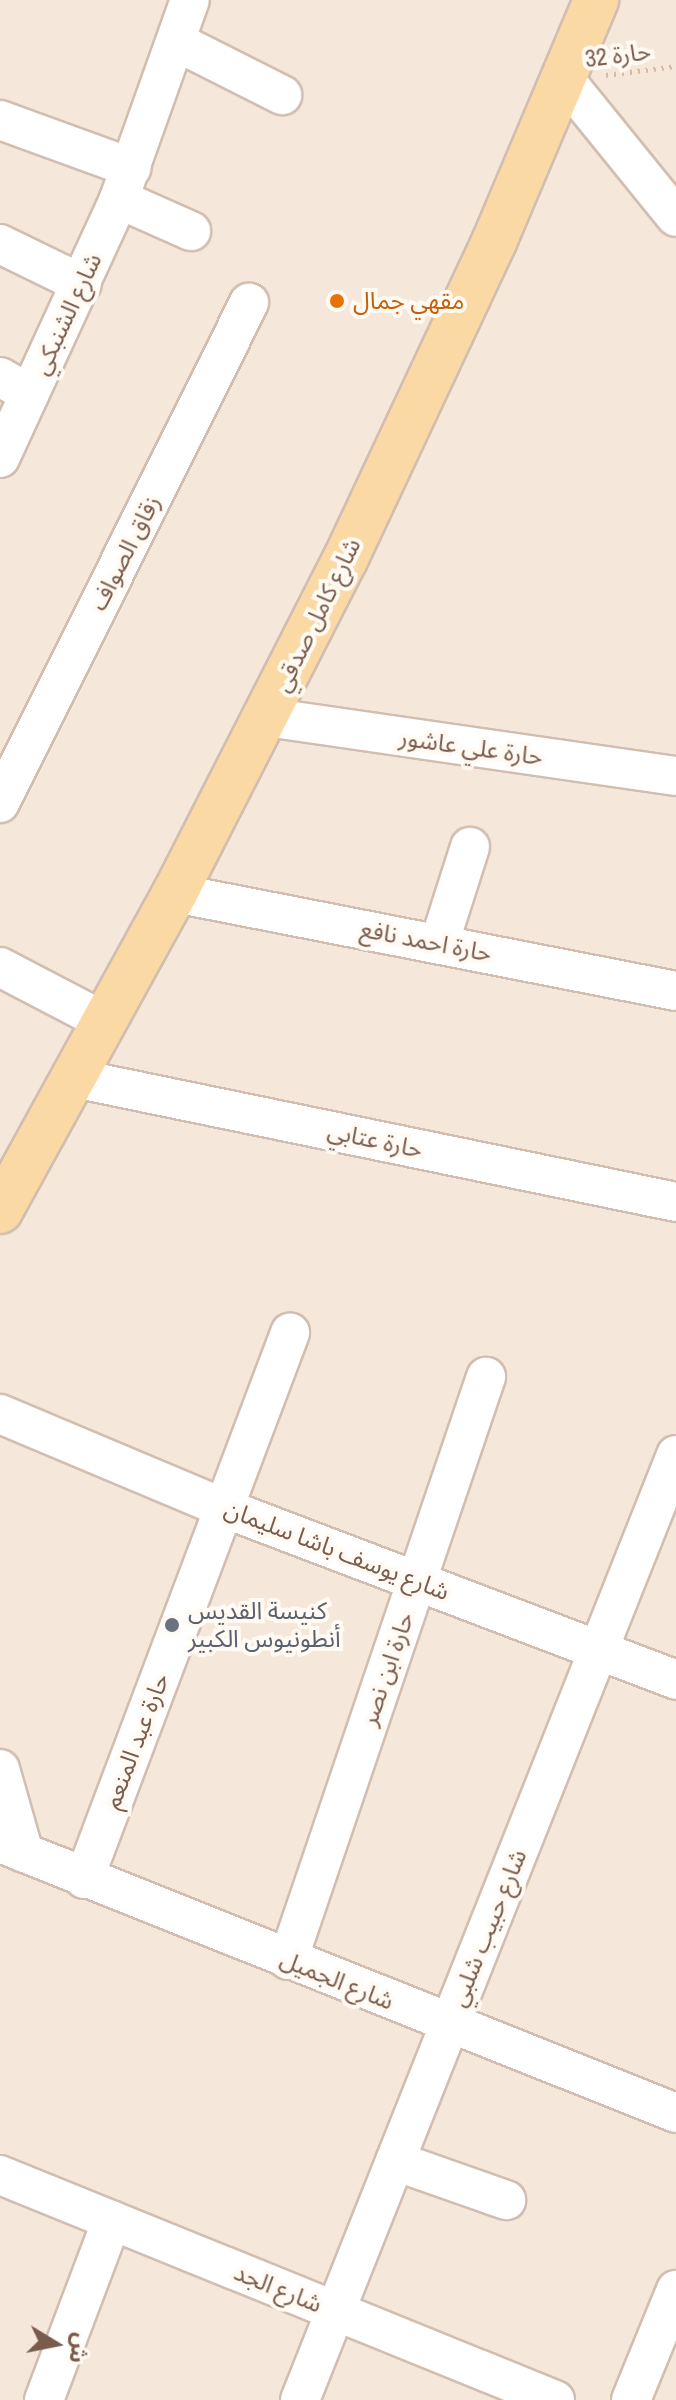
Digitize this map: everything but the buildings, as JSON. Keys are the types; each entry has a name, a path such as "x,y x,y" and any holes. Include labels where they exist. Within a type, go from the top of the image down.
{"main road":[{"name":"شارع كامل صدقي","path":"0,1211 175,893 266,717 421,401 565,80 596,0"}],"street":[{"name":"شارع الشنبكي","path":"0,458 15,386 82,284 125,184 190,0"},
{"path":"177,42 282,95"},
{"path":"565,80 676,217"},
{"path":"0,120 125,184 191,231"},
{"path":"0,244 82,284"},
{"name":"زقاق الصواف","path":"0,803 249,303"},
{"name":"حارة علي عاشور","path":"266,717 676,776"},
{"path":"439,944 470,847"},
{"name":"حارة احمد نافع","path":"175,893 676,991"},
{"path":"0,967 105,1022"},
{"name":"حارة عتابي","path":"74,1078 676,1202"},
{"name":"حارة عبد المنعم","path":"84,1879 290,1333"},
{"name":"حارة ابن نصر","path":"288,1960 486,1377"},
{"name":"شارع يوسف باشا سليمان","path":"0,1414 224,1508 676,1680"},
{"name":"شارع حبيب شلبي","path":"300,2400 676,1455"},
{"path":"0,1769 12,1848"},
{"name":"شارع الجميل","path":"12,1848 449,2025 676,2113"},
{"path":"395,2161 506,2200"},
{"name":"شارع الجد","path":"0,2175 555,2400"},
{"path":"55,2396 112,2220"},
{"path":"631,2400 676,2290"}],"path":[{"name":"حارة 32","path":"565,80 676,66"}],"shaded area":[{"path":"0,0 676,0 676,2400 0,2400"}],"place":[{"name":"مقهي جمال","path":"337,301"},
{"name":"كنيسة القديس أنطونيوس الكبير","path":"172,1625"}]}
